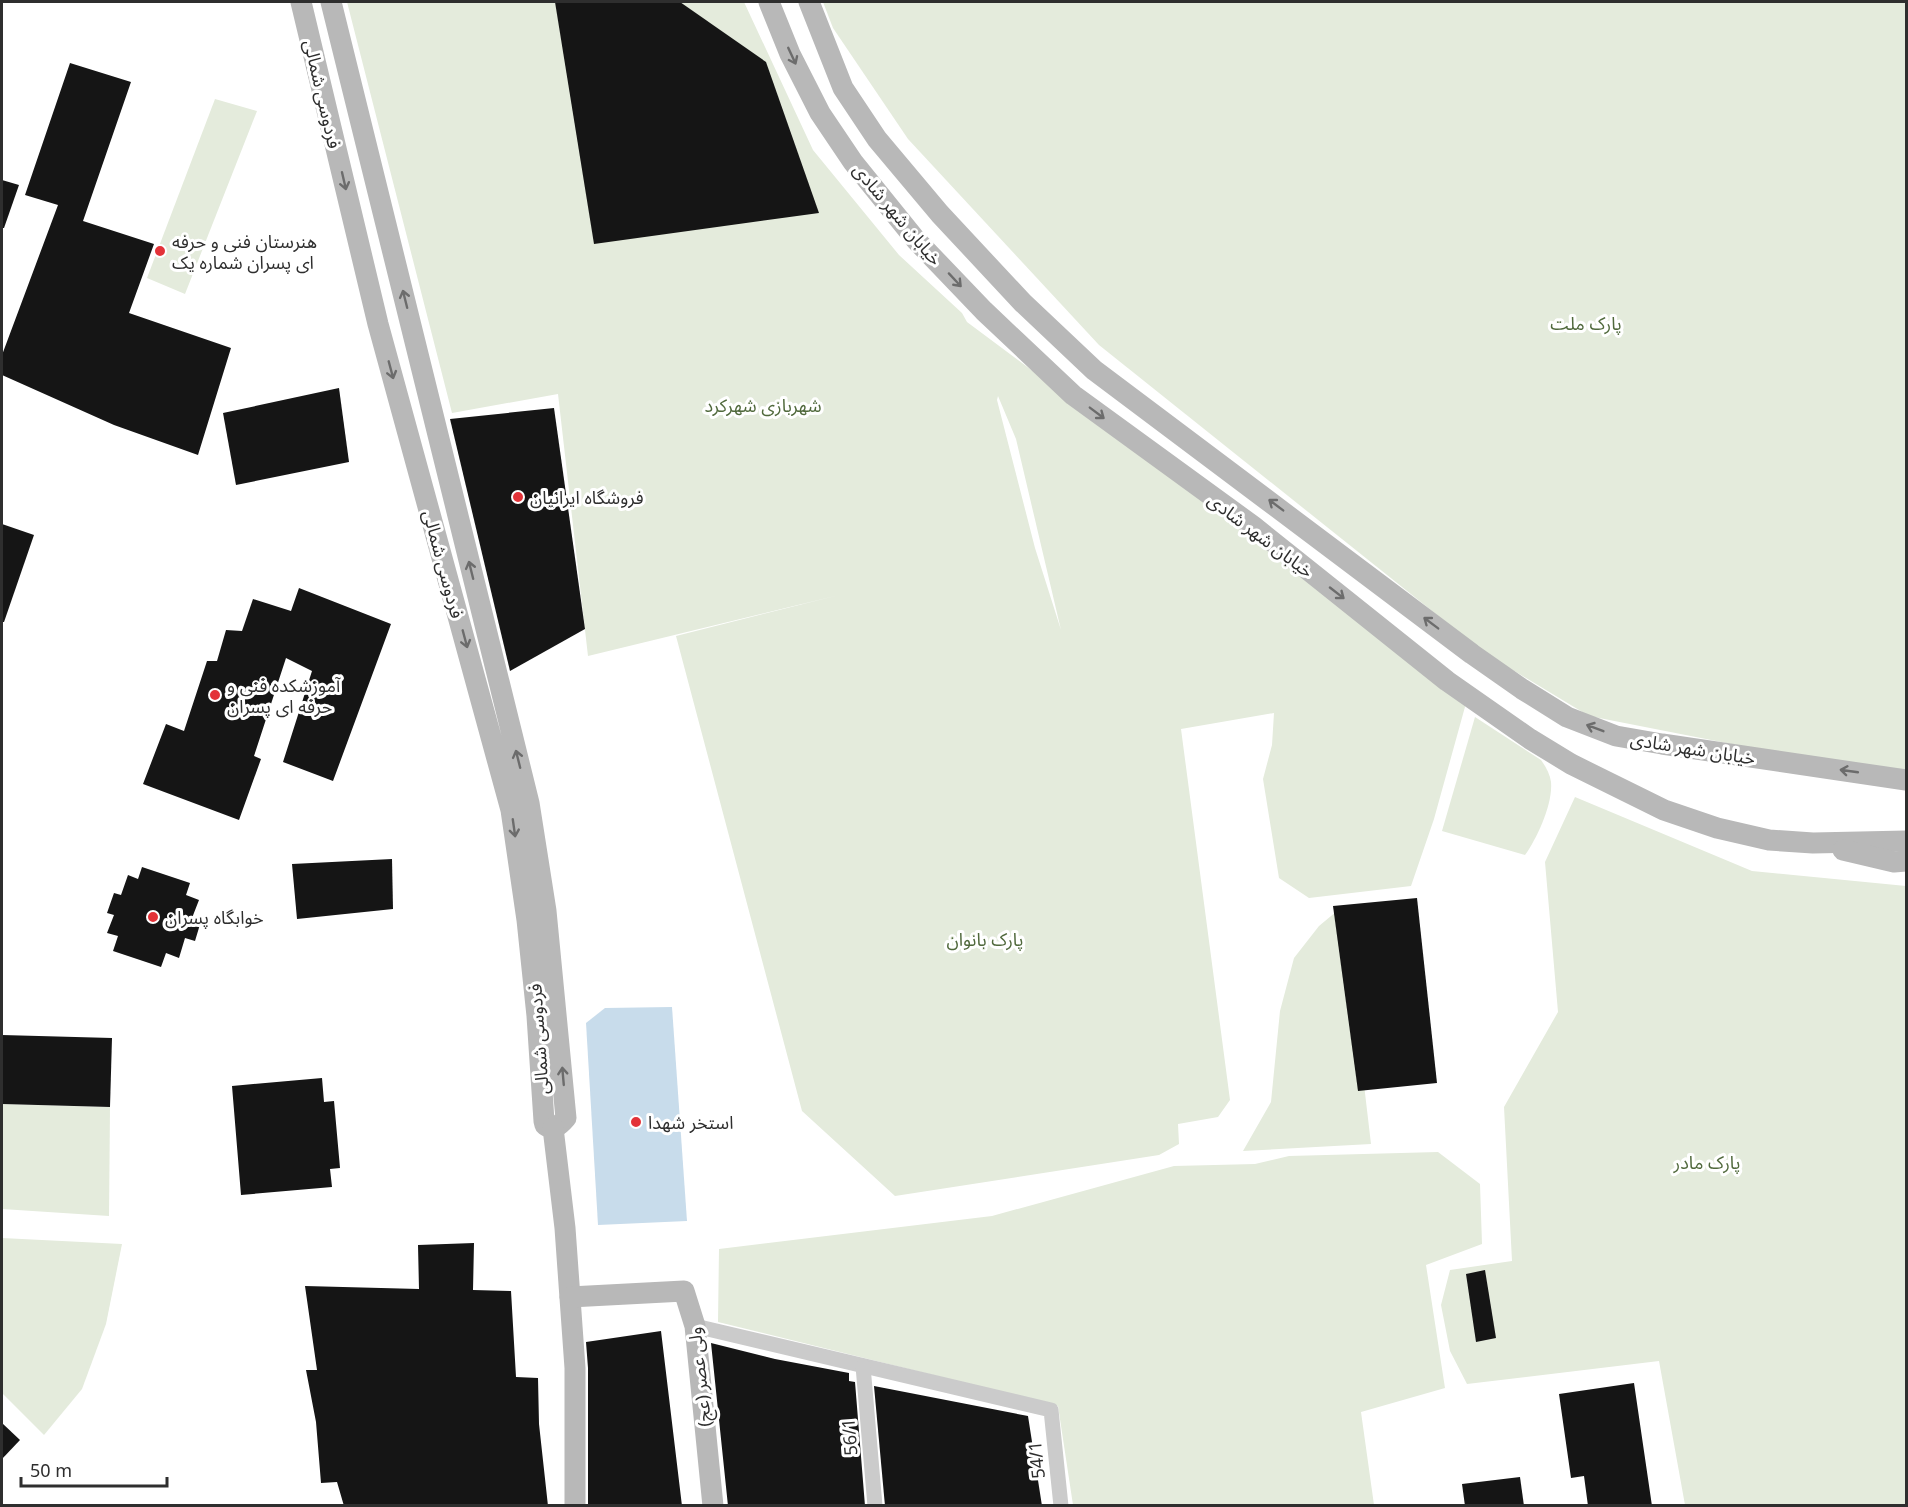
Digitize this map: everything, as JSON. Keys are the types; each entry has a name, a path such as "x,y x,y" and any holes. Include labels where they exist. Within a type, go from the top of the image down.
{"main road":[{"name":"فردوسی شمالی","path":"301,2 378,324 511,810 527,920 537,1016 544,1121 545,1125 553,1128 566,1119 546,911 529,803 331,2"},
{"name":"خیابان شهر شادی","path":"769,2 790,54 820,112 853,162 916,240 984,311 1072,395 1253,526 1447,681 1560,758 1664,810 1716,828 1769,840 1813,843 1906,841"},
{"name":"خیابان شهر شادی","path":"809,2 843,88 877,139 940,214 1023,303 1094,370 1472,654 1567,717 1616,736 1906,780"},
{"path":"1813,843 1894,862 1906,861"},
{"name":"فردوسی شمالی","path":"553,1128 565,1228 570,1297 574,1368 575,1506"},
{"name":"ولی عصر (عج)","path":"570,1297 684,1291 695,1326 713,1506"}],"street":[{"path":"695,1326 863,1366"},
{"name":"54/1","path":"863,1366 1051,1410 1061,1506"},
{"name":"56/1","path":"863,1366 875,1506"}],"green space":[{"path":"347,2 744,2 813,150 899,255 962,313 967,322 1468,696 1434,819 1411,886 1309,898 1279,878 1263,779 1272,745 1274,713 1181,729 1230,1100 1218,1117 1178,1124 1179,1144 1159,1155 895,1196 802,1111 676,636 839,595 588,656 558,394 452,413","holes":["998,396 1016,439 1061,630 1035,548 997,400"]},
{"name":"پارک ملت","path":"823,2 1906,2 1906,773 1762,750 1589,716 1486,654 1099,345 908,139 833,28"},
{"path":"215,99 257,111 185,294 147,278"},
{"path":"1475,717 1541,760 1549,773 1551,791 1547,810 1525,855 1442,831"},
{"name":"پارک مادر","path":"1575,797 1752,871 1906,886 1906,1505 1685,1505 1659,1361 1467,1384 1450,1351 1441,1305 1450,1270 1512,1261 1504,1107 1558,1012 1545,862"},
{"path":"1343,906 1371,1144 1243,1151 1271,1102 1280,1011 1294,958 1319,926"},
{"path":"2,1104 110,1107 109,1216 2,1209"},
{"path":"1438,1152 1480,1184 1482,1244 1426,1265 1445,1388 1361,1412 1374,1505 1073,1505 1058,1406 718,1322 719,1249 992,1216 1174,1166 1255,1164 1289,1156"},
{"path":"2,1238 122,1244 106,1324 82,1389 44,1435 2,1393"}],"water":[{"name":"استخر شهدا","path":"672,1007 687,1221 598,1225 586,1023 605,1008"}],"building":[{"path":"555,2 680,2 766,62 819,213 594,244"},
{"path":"70,63 131,82 83,221 154,244 129,313 231,348 198,455 114,425 2,375 2,355 58,205 25,195"},
{"path":"2,180 19,185 4,228 2,228"},
{"path":"339,388 349,462 236,485 223,413"},
{"name":"فروشگاه ایرانیان","path":"554,408 585,629 510,671 450,419"},
{"path":"2,524 34,535 4,622 2,622"},
{"path":"299,588 391,624 333,781 283,762 312,671 286,658 254,756 261,759 239,820 143,784 166,724 184,731 207,661 217,661 226,630 242,631 253,599 291,611"},
{"path":"392,859 393,909 297,919 292,864"},
{"name":"خوابگاه پسران","path":"142,867 190,883 186,895 199,900 192,918 201,921 195,941 185,938 179,958 166,953 161,967 113,951 118,936 107,933 114,915 107,913 114,893 121,895 128,875 138,879"},
{"path":"1417,898 1437,1083 1358,1091 1333,906"},
{"path":"2,1035 112,1038 110,1107 2,1104"},
{"path":"322,1078 324,1102 334,1101 340,1168 330,1169 332,1187 241,1195 232,1086"},
{"path":"474,1243 473,1290 511,1291 516,1377 538,1378 539,1424 548,1506 344,1506 337,1482 321,1483 316,1422 306,1370 317,1370 305,1286 419,1289 418,1245"},
{"path":"1485,1270 1496,1338 1476,1342 1466,1274"},
{"path":"661,1331 682,1506 588,1506 586,1342"},
{"path":"711,1343 775,1359 849,1373 849,1381 855,1382 865,1506 728,1506"},
{"path":"1634,1383 1652,1506 1588,1506 1584,1476 1571,1478 1559,1394"},
{"path":"874,1386 1028,1416 1042,1506 885,1506"},
{"path":"2,1423 20,1440 2,1459"},
{"path":"1520,1477 1524,1506 1465,1506 1462,1484"}],"place":[{"name":"هنرستان فنی و حرفه ای پسران شماره یک","path":"160,251"},
{"name":"فروشگاه ایرانیان","path":"518,497"},
{"name":"آموزشکده فنی و حرفه ای پسران","path":"215,695"},
{"name":"خوابگاه پسران","path":"153,917"},
{"name":"استخر شهدا","path":"636,1122"}],"park label":[{"name":"شهربازی شهرکرد","path":"763,405"},
{"name":"پارک بانوان","path":"985,939"}]}
